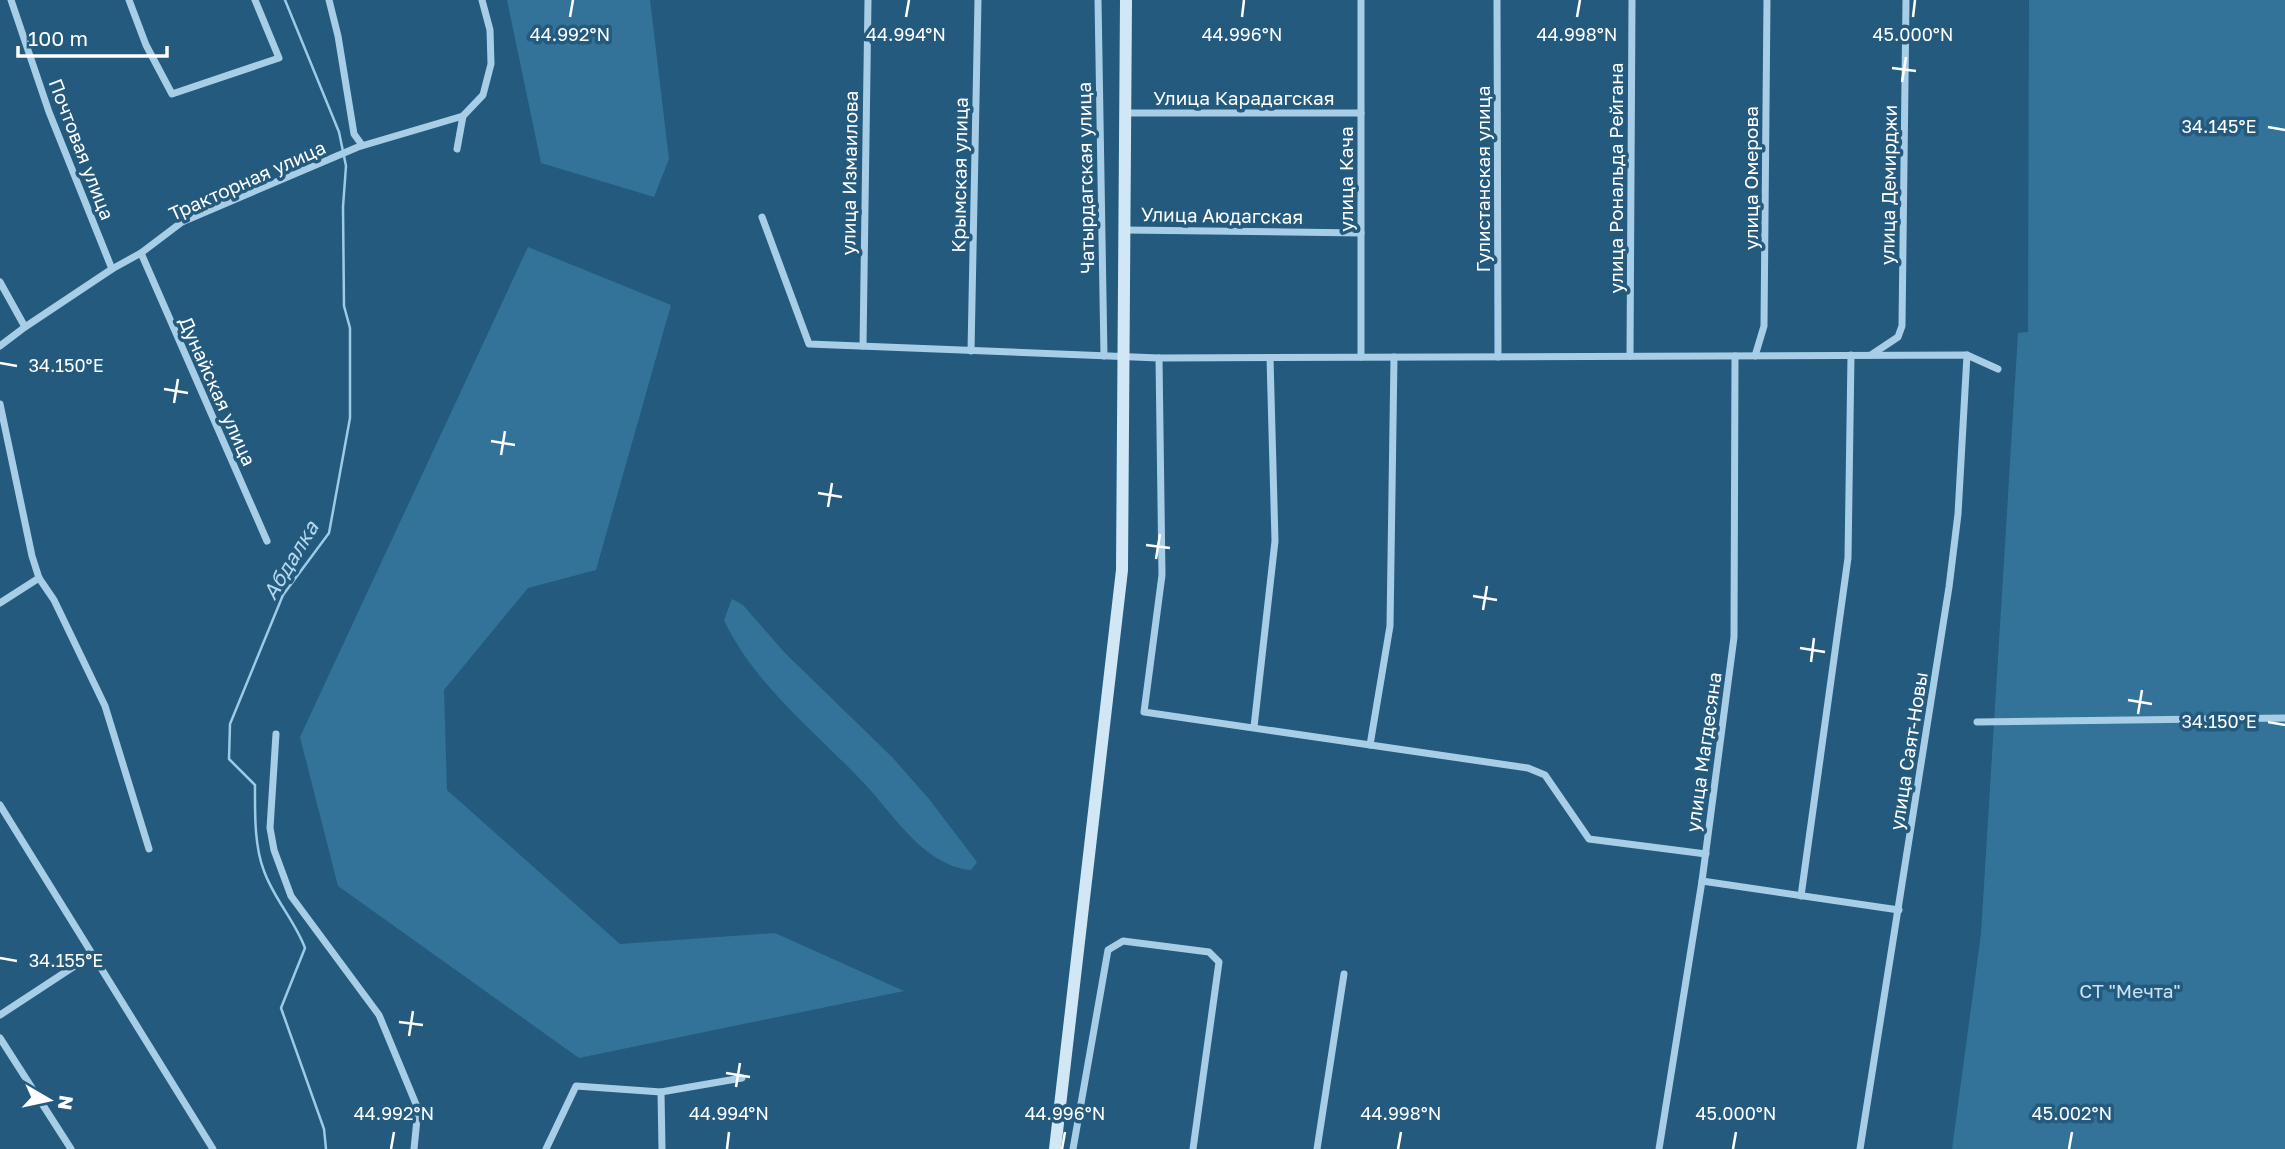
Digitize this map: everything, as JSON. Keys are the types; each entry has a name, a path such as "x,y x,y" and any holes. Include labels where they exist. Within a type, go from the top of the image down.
{"main road":[{"path":"1055,1149 1122,570 1126,0"}],"street":[{"name":"Почтовая улица","path":"11,0 48,112 112,269"},
{"path":"129,0 146,45 172,94 279,58 255,0"},
{"path":"328,0 338,36 354,134 360,146"},
{"path":"457,149 463,116 483,95 491,64 490,30 482,0"},
{"name":"улица Измаилова","path":"863,346 868,0"},
{"name":"Крымская улица","path":"971,351 978,0"},
{"name":"Чатырдагская улица","path":"1098,0 1104,356"},
{"name":"улица Кача","path":"1361,0 1361,357"},
{"name":"Гулистанская улица","path":"1497,0 1498,357"},
{"name":"улица Рональда Рейгана","path":"1630,356 1632,0"},
{"name":"улица Омерова","path":"1755,356 1764,326 1767,0"},
{"name":"улица Демирджи","path":"1871,355 1898,337 1902,326 1906,0"},
{"name":"Улица Карадагская","path":"1126,113 1361,113"},
{"name":"Тракторная улица","path":"0,346 112,269 141,253 182,222 360,146 463,116"},
{"path":"762,216 809,344 1159,358 1967,355 1998,369"},
{"name":"Улица Аюдагская","path":"1125,230 1361,233"},
{"name":"Дунайская улица","path":"141,253 267,541"},
{"path":"0,282 25,327"},
{"path":"1801,896 1848,558 1851,355"},
{"name":"улица Саят-Новы","path":"1860,1149 1958,514 1967,355"},
{"name":"улица Магдесяна","path":"1659,1149 1702,881 1734,638 1735,356"},
{"path":"1370,745 1390,626 1394,357"},
{"path":"1159,358 1162,575 1144,712 1528,768 1545,775 1589,839 1706,853"},
{"path":"1254,727 1275,541 1270,358"},
{"path":"0,404 39,578 54,600 106,706 149,849"},
{"path":"0,603 39,578"},
{"path":"1977,722 2285,719"},
{"path":"276,734 270,828 274,850 291,897 379,1015 418,1109 414,1149"},
{"path":"0,804 213,1149"},
{"path":"1702,881 1899,910"},
{"path":"1073,1149 1108,950 1123,941 1209,952 1219,962 1193,1149"},
{"path":"0,1015 93,954"},
{"path":"1317,1149 1344,974"},
{"path":"0,1038 71,1149"},
{"path":"546,1149 576,1086 661,1092 742,1078"},
{"path":"661,1092 662,1149"}],"green space":[{"path":"507,0 650,0 669,159 654,197 541,163"},
{"name":"СТ \"Мечта\"","path":"2029,0 2285,0 2285,1149 1952,1149 1981,934 2018,333 2028,332"},
{"path":"528,247 671,305 596,570 528,588 444,690 447,790 620,944 775,933 904,991 579,1058 338,886 300,737"},
{"path":"732,599 743,605 785,653 892,757 929,799 977,862 971,870 946,863 922,847 862,781 768,686 751,665 724,620"}],"waterway":[{"name":"Абдалка","path":"285,0 339,132 346,166 343,207 344,306 350,328 350,418 329,533 283,595 230,724 229,759 255,785 256,828 261,861 268,881 305,948 281,1008 324,1129 326,1149"}]}
